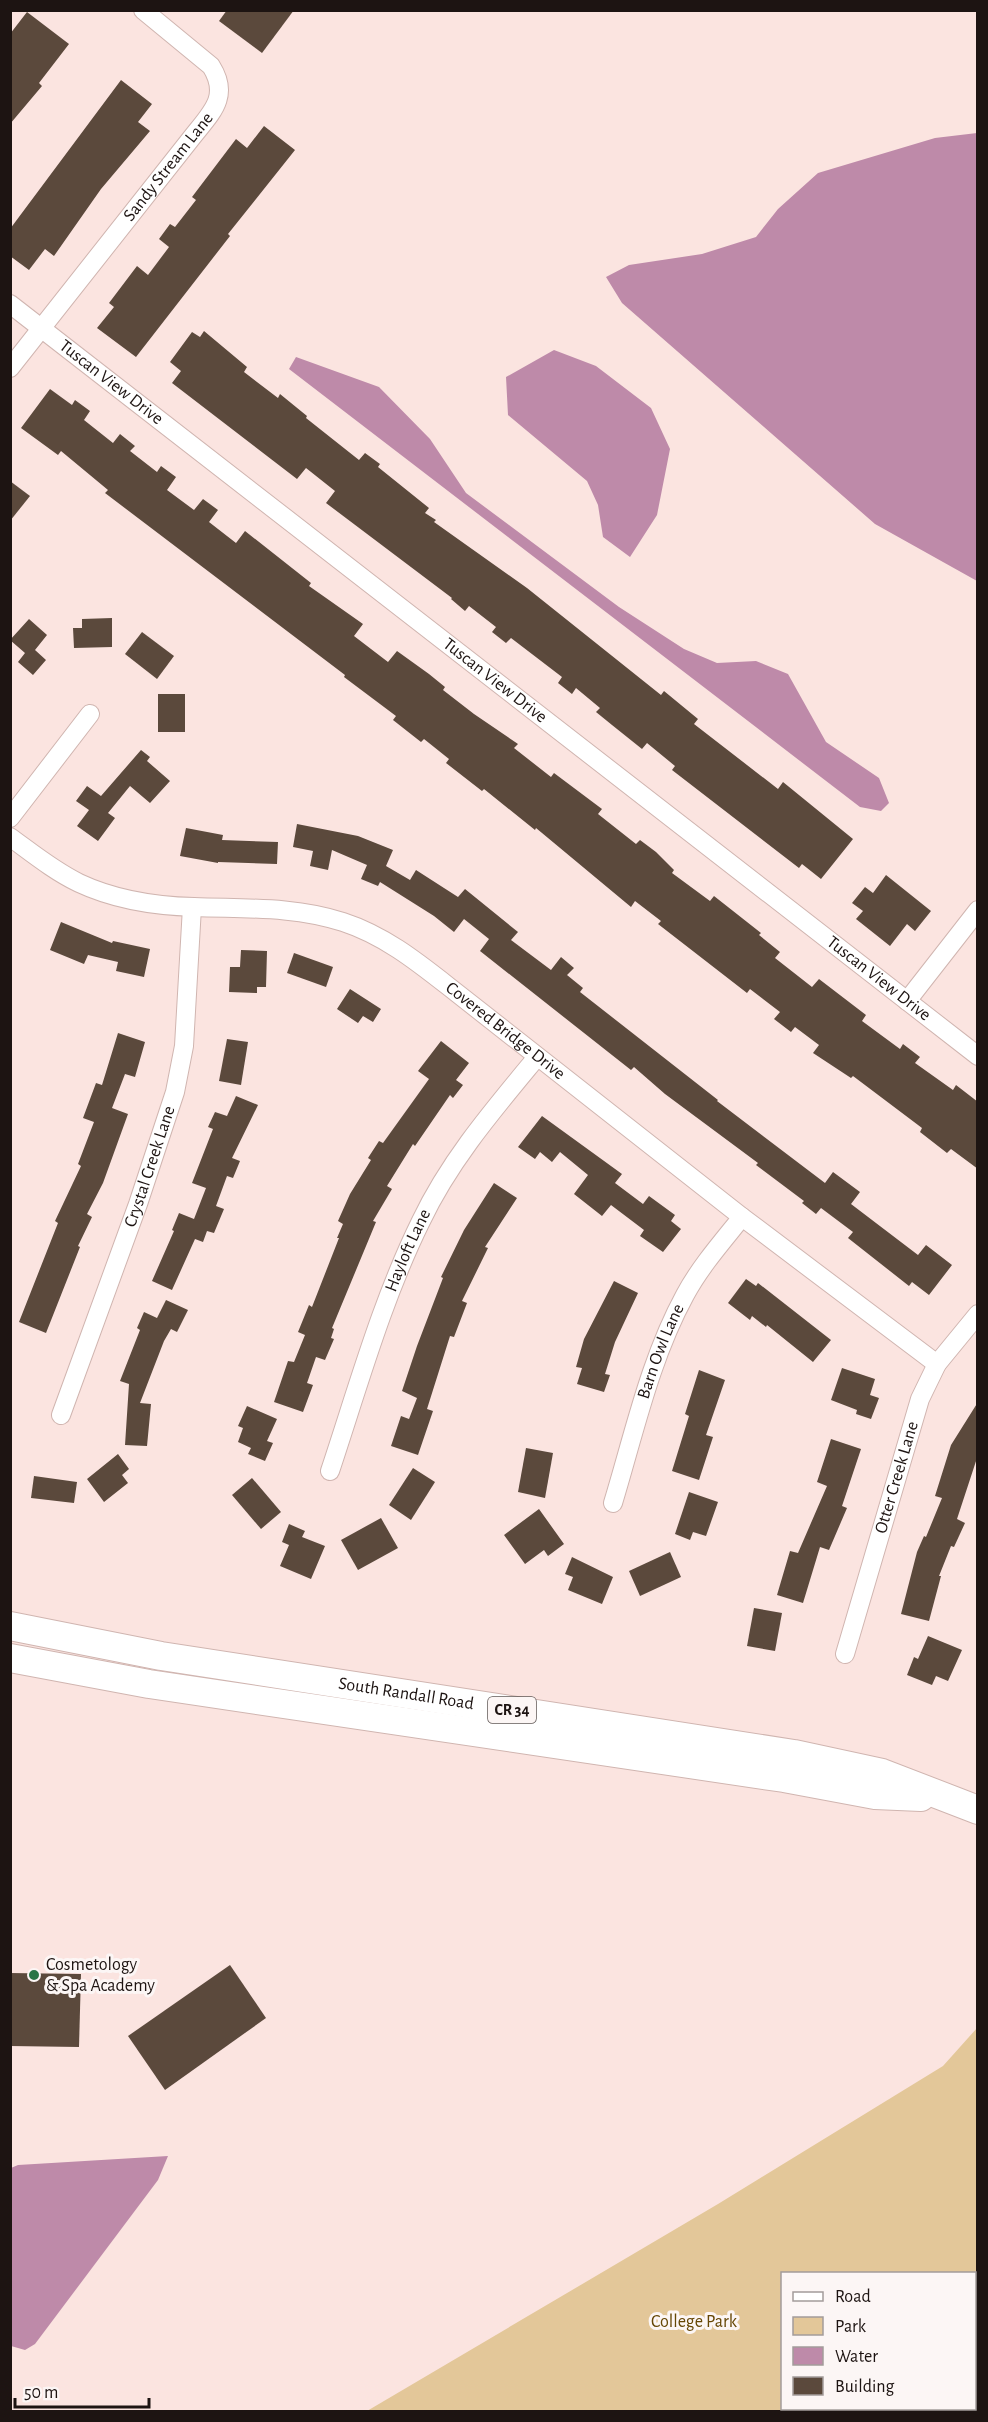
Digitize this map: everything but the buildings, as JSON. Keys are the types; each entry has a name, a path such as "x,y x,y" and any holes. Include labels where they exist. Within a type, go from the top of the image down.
{"main road":[{"name":"South Randall Road","path":"10,1626 161,1656 794,1754 882,1773 978,1810"},
{"name":"South Randall Road","path":"10,1658 149,1684 784,1778 875,1795 941,1797"}],"street":[{"name":"Sandy Stream Lane","path":"41,329 201,127 215,108 219,98 218,76 211,66 143,10"},
{"name":"Tuscan View Drive","path":"10,304 978,1056"},
{"path":"10,368 41,329"},
{"path":"10,818 90,714"},
{"name":"Covered Bridge Drive","path":"10,837 51,867 79,883 139,901 192,907 264,907 309,913 344,922 374,934 413,959 742,1217 937,1364"},
{"name":"Crystal Creek Lane","path":"61,1414 142,1193 175,1092 184,1046 192,907"},
{"path":"907,1001 978,910"},
{"name":"Hayloft Lane","path":"330,1471 395,1281 421,1221 469,1140 537,1056"},
{"name":"Barn Owl Lane","path":"613,1503 653,1370 670,1324 686,1292 742,1217"},
{"name":"Otter Creek Lane","path":"845,1654 920,1399 937,1364 978,1314"}],"green space":[{"name":"College Park","path":"977,2028 977,2411 367,2411 718,2204 943,2066"}],"water":[{"path":"978,133 977,581 875,524 622,303 606,277 629,265 702,254 756,237 778,209 818,173 935,138"},
{"path":"554,350 596,366 651,408 670,449 657,515 630,557 603,537 598,505 587,481 508,415 506,377"},
{"path":"296,357 379,387 430,439 466,493 619,607 684,649 717,663 756,661 788,674 826,742 879,778 889,803 881,811 860,807 289,369"},
{"path":"168,2156 158,2180 35,2344 25,2350 11,2346 11,2168 18,2165"}],"place":[{"name":"Cosmetology & Spa Academy","path":"34,1975"}]}
